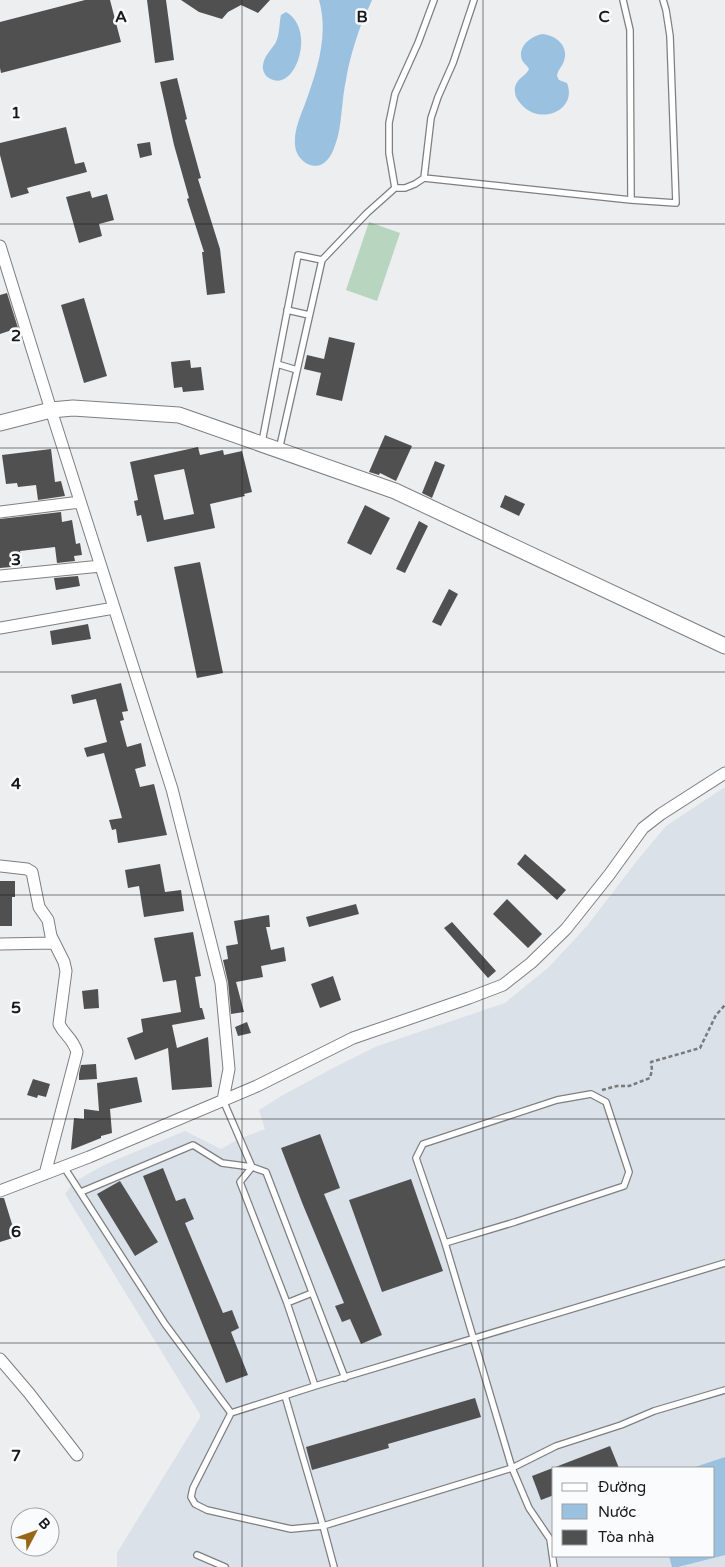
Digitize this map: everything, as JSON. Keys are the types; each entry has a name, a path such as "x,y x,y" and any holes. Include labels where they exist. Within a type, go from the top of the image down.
{"street":[{"path":"0,246 172,789 221,983 229,1069 223,1100"},
{"path":"0,423 51,410 73,408 179,415 395,491 725,646"},
{"path":"0,512 80,502"},
{"path":"0,576 101,566"},
{"path":"0,628 114,608"},
{"path":"0,1191 64,1167 256,1086 354,1038 503,985 531,963 566,929 643,828 661,814 725,773"},
{"path":"0,866 27,869 32,872 39,907 48,920 54,943 64,962 66,971 59,1024 73,1042 77,1052 45,1174"},
{"path":"0,944 54,943"},
{"path":"0,1359 29,1392 77,1455"}],"lane":[{"path":"395,188 389,153 389,123 395,94 418,43 434,0"},
{"path":"424,178 431,118 453,63 474,0"},
{"path":"622,0 630,30 632,200"},
{"path":"279,450 322,260 367,213 395,188 410,186 424,178 632,200 676,202 670,36 663,0"},
{"path":"262,444 298,256 322,260"},
{"path":"287,310 309,315"},
{"path":"277,364 297,370"},
{"path":"445,1243 624,1186 629,1172 606,1102 591,1094 557,1100 423,1144 416,1158 445,1243 512,1468 529,1508 550,1540 552,1554"},
{"path":"223,1100 252,1167"},
{"path":"80,1192 193,1145 222,1164 252,1167 266,1172 345,1378"},
{"path":"64,1167 165,1324 231,1413"},
{"path":"252,1167 240,1182 287,1302 315,1386"},
{"path":"725,1263 231,1413 193,1488 191,1496 195,1504 207,1510 291,1530 324,1526 512,1468 556,1446 621,1425 654,1411 725,1390"},
{"path":"287,1302 312,1293"},
{"path":"285,1396 324,1526 334,1567"},
{"path":"197,1555 225,1567"}],"path":[{"path":"591,1094 616,1086 629,1086 650,1078 651,1062 700,1048 716,1015 725,1005"}],"shaded area":[{"path":"725,787 725,1567 117,1567 117,1553 201,1416 65,1194 74,1182 104,1165 185,1131 221,1149 239,1139 265,1129 259,1110 337,1066 375,1047 505,1003 549,967 587,926 666,826"}],"green space":[{"path":"369,222 400,233 377,301 346,290"}],"water":[{"path":"319,0 372,0 362,22 350,59 338,136 327,161 314,166 301,159 298,154 295,134 314,79 320,53 323,26"},
{"path":"286,12 295,20 300,32 301,45 299,58 294,69 287,77 278,81 266,76 263,71 263,65 266,56 276,42 281,15"},
{"path":"542,34 556,39 563,46 565,51 564,61 557,76 559,80 567,83 569,93 567,101 562,108 555,112 537,114 529,111 521,104 516,96 515,87 529,69 522,60 521,51 523,47 534,37"},
{"path":"725,1457 725,1555 672,1567 669,1557 715,1557 715,1467 695,1467"}],"building":[{"path":"85,0 110,0 121,42 1,73 0,22"},
{"path":"147,0 166,0 174,60 155,63"},
{"path":"181,0 270,0 258,13 241,5 228,12 222,19 199,12"},
{"path":"177,78 187,119 185,120 201,178 198,179 220,249 225,293 207,295 202,252 204,252 187,199 189,198 174,145 160,82"},
{"path":"66,127 75,164 84,162 87,172 27,188 29,193 11,198 0,155 0,143"},
{"path":"150,142 152,155 140,158 137,144"},
{"path":"90,191 92,198 107,194 114,220 99,224 102,236 79,243 66,197"},
{"path":"7,293 18,328 0,334 0,295"},
{"path":"84,298 107,376 84,383 61,305"},
{"path":"329,337 355,343 342,401 316,395 321,373 304,369 307,355 324,359"},
{"path":"190,360 191,368 201,367 204,390 183,392 182,387 174,388 171,362"},
{"path":"385,435 412,446 396,481 380,473 379,475 369,472"},
{"path":"198,447 200,455 223,450 224,455 242,451 252,492 244,494 245,496 210,504 215,528 147,542 141,515 137,516 134,501 138,500 130,462","holes":["184,469 194,514 164,520 154,475"]},
{"path":"51,449 55,482 61,481 65,496 38,500 36,485 18,487 17,483 6,484 2,455"},
{"path":"435,461 445,465 432,498 422,493"},
{"path":"505,495 525,504 519,516 500,507"},
{"path":"365,505 390,518 371,555 347,543"},
{"path":"61,512 62,522 72,520 76,544 80,543 82,555 74,556 75,561 57,563 55,547 20,551 22,566 0,568 0,519"},
{"path":"419,521 428,526 405,573 396,569"},
{"path":"200,562 223,673 197,678 174,567"},
{"path":"78,576 80,586 56,590 54,578"},
{"path":"449,589 458,594 441,626 432,622"},
{"path":"88,624 91,639 52,645 50,631"},
{"path":"121,683 128,711 122,712 124,720 120,721 127,747 141,743 146,766 135,769 140,787 154,784 167,835 118,843 116,829 112,830 109,820 122,818 104,753 87,757 84,748 107,742 96,699 73,704 71,695"},
{"path":"525,854 566,890 557,900 517,864"},
{"path":"160,864 165,892 181,890 184,911 144,917 139,886 128,888 125,870"},
{"path":"0,881 15,881 15,897 12,897 12,926 0,926"},
{"path":"507,899 542,934 528,948 493,914"},
{"path":"356,904 359,914 309,927 306,917"},
{"path":"269,915 270,927 266,927 271,950 284,947 286,961 261,966 263,977 236,982 244,1012 231,1014 228,982 223,960 228,959 226,946 238,944 234,921"},
{"path":"452,922 496,971 488,978 444,928"},
{"path":"193,932 201,976 195,977 200,1008 202,1008 205,1019 172,1025 177,1048 208,1037 212,1087 172,1090 168,1048 135,1060 127,1038 143,1032 141,1019 181,1012 176,980 163,982 154,938"},
{"path":"333,976 341,1000 320,1008 311,984"},
{"path":"98,989 99,1008 84,1009 82,991"},
{"path":"247,1022 251,1033 238,1036 235,1027"},
{"path":"96,1064 97,1079 79,1080 81,1065"},
{"path":"137,1077 142,1102 110,1109 112,1133 71,1150 74,1118 84,1119 84,1109 99,1111 97,1083"},
{"path":"33,1079 50,1084 46,1097 38,1095 37,1098 27,1095"},
{"path":"320,1134 340,1188 324,1194 382,1335 361,1344 350,1319 342,1322 335,1306 344,1303 281,1148"},
{"path":"163,1168 176,1201 185,1198 194,1219 185,1223 223,1313 232,1310 239,1328 231,1332 248,1375 226,1383 143,1176"},
{"path":"411,1179 443,1271 382,1292 349,1200"},
{"path":"120,1181 158,1242 135,1256 97,1194"},
{"path":"0,1198 4,1198 16,1237 0,1242"},
{"path":"475,1398 481,1417 388,1444 389,1448 312,1470 306,1447"},
{"path":"610,1446 619,1467 555,1467"},
{"path":"552,1468 552,1496 541,1500 532,1476"}]}
